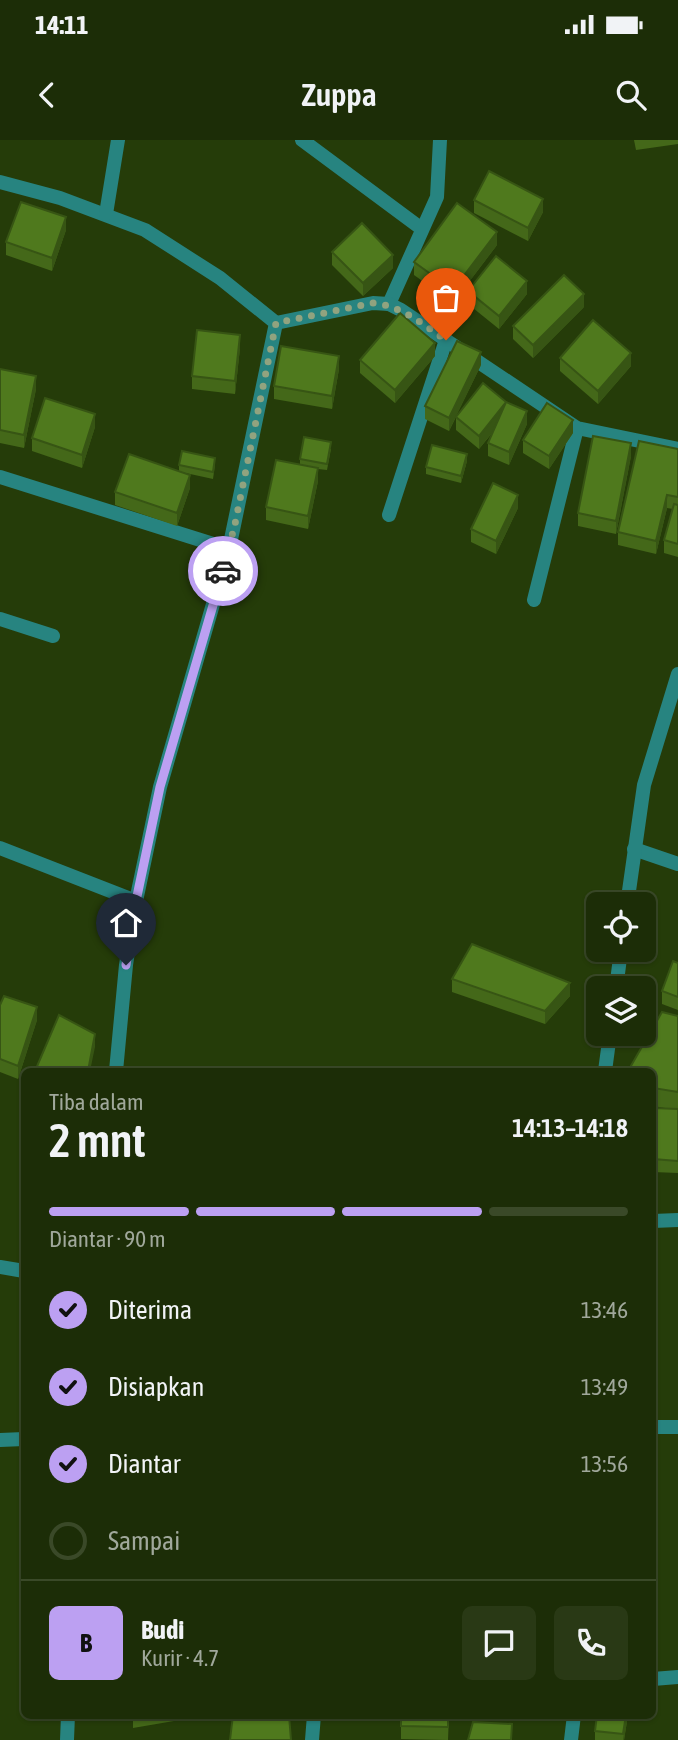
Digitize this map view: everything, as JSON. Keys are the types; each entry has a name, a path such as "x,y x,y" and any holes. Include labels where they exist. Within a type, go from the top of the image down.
{"street":[{"path":"106,214 118,140"},
{"path":"302,140 422,229"},
{"path":"389,304 438,197 440,140"},
{"path":"0,182 60,198 145,230 220,278 276,323"},
{"path":"276,323 373,303 389,304 577,428 678,449"},
{"path":"116,1068 126,965 136,901 160,787 229,550 276,323"},
{"path":"389,515 446,340"},
{"path":"534,600 577,428"},
{"path":"0,477 229,550"},
{"path":"0,620 53,636"},
{"path":"629,892 644,785 678,674"},
{"path":"0,848 136,901"},
{"path":"634,849 678,864"},
{"path":"605,1068 608,1046"},
{"path":"656,1221 678,1220"},
{"path":"0,1267 21,1270"},
{"path":"656,1427 678,1427"},
{"path":"0,1440 21,1439"},
{"path":"656,1679 678,1677"},
{"path":"67,1740 68,1719"},
{"path":"312,1740 314,1719"},
{"path":"571,1740 574,1719"}],"building":[{"path":"489,171 543,199 528,228 474,200"},
{"path":"21,202 66,217 52,258 6,242"},
{"path":"457,203 497,232 453,290 414,262"},
{"path":"362,223 393,255 363,283 332,252"},
{"path":"496,256 527,281 499,316 468,291"},
{"path":"564,275 584,294 533,345 513,326"},
{"path":"400,313 435,343 395,390 360,360"},
{"path":"593,320 631,353 598,391 560,358"},
{"path":"197,330 240,335 235,381 192,376"},
{"path":"457,341 481,352 449,418 425,406"},
{"path":"281,346 339,356 332,396 274,386"},
{"path":"0,369 36,376 24,435 0,430"},
{"path":"483,383 506,402 479,436 456,417"},
{"path":"45,398 95,414 82,455 32,438"},
{"path":"506,402 527,411 509,452 488,443"},
{"path":"547,403 573,420 549,456 523,440"},
{"path":"593,436 631,443 616,521 578,513"},
{"path":"304,437 331,442 327,464 300,459"},
{"path":"639,441 678,449 678,497 667,495 656,541 618,532"},
{"path":"432,445 467,454 461,476 426,467"},
{"path":"182,451 215,458 213,472 179,465"},
{"path":"129,454 190,475 177,513 115,492"},
{"path":"276,460 318,468 308,516 266,507"},
{"path":"493,483 518,495 496,541 471,529"},
{"path":"674,504 678,505 678,544 664,540"},
{"path":"472,944 570,983 545,1011 452,979"},
{"path":"673,961 678,963 678,997 662,991"},
{"path":"4,996 37,1007 18,1066 0,1059 0,1005"},
{"path":"662,1012 678,1016 678,1092 656,1088 656,1068 630,1068 642,1046 656,1046 656,1022"},
{"path":"59,1015 95,1034 89,1068 36,1068"},
{"path":"656,1108 678,1109 678,1161 656,1159"},
{"path":"233,1719 289,1719 291,1740 230,1740"},
{"path":"401,1719 448,1719 448,1727 401,1726"},
{"path":"596,1719 625,1719 623,1734 595,1731"},
{"path":"473,1722 512,1724 511,1740 468,1740"}],"way so far":[{"path":"223,571 276,323 373,303 389,304 446,340"}],"route":[{"path":"126,965 136,901 160,787 223,571"}]}
